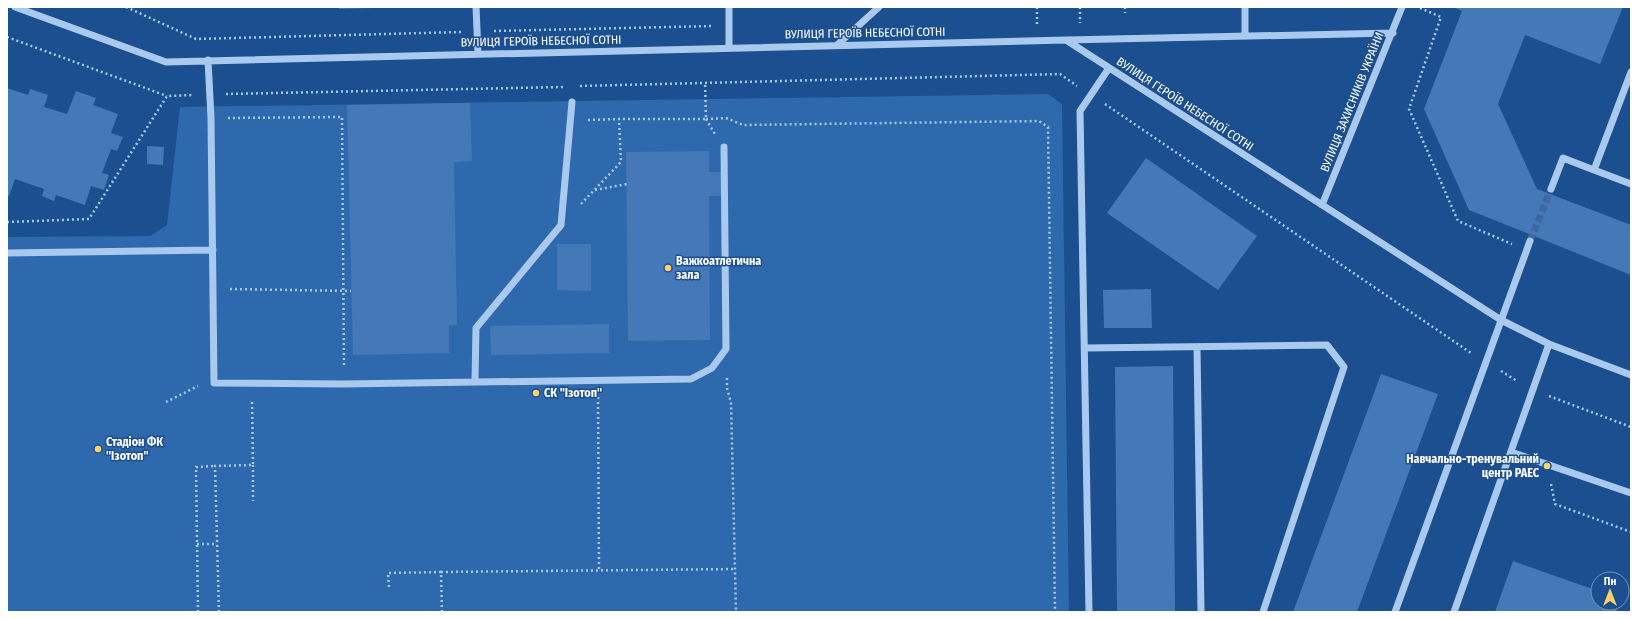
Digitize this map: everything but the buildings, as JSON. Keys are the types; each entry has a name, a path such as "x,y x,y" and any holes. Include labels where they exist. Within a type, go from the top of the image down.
{"street":[{"name":"ВУЛИЦЯ ГЕРОЇВ НЕБЕСНОЇ СОТНІ","path":"15,7 166,62 478,53 1066,40 1501,320 1549,344 1631,375"},
{"path":"476,7 478,53"},
{"path":"729,7 729,48"},
{"path":"837,45 879,7"},
{"path":"1245,7 1245,36"},
{"name":"ВУЛИЦЯ ЗАХИСНИКІВ УКРАЇНИ","path":"1322,205 1402,7"},
{"path":"1066,40 1392,33"},
{"path":"208,60 211,118 214,383 344,384 691,379 712,368 726,349 724,148"},
{"path":"1089,612 1080,112 1109,68"},
{"path":"1594,170 1631,72"},
{"path":"475,381 476,328 562,225 572,102"},
{"path":"1551,189 1563,158 1631,184"},
{"path":"1395,612 1530,242"},
{"path":"7,253 213,250"},
{"path":"1454,612 1549,344"},
{"path":"1085,348 1327,345 1344,367 1263,612"},
{"path":"1197,347 1201,612"},
{"path":"1511,452 1631,493"}],"path":[{"path":"126,7 196,39 729,25"},
{"path":"1125,7 1125,13"},
{"path":"1420,8 1441,18 1409,109 1458,221 1517,246"},
{"path":"7,37 167,96 565,86"},
{"path":"573,86 1060,74 1080,88"},
{"path":"705,83 706,119"},
{"path":"7,222 89,218 167,96"},
{"path":"1099,101 1485,362 1532,390 1631,427"},
{"path":"211,118 342,117 344,384"},
{"path":"571,120 726,118 742,124 1038,121 1048,127 1055,612"},
{"path":"562,225 621,162 620,119"},
{"path":"595,190 626,184"},
{"path":"214,289 351,291"},
{"path":"726,349 727,388 731,403 736,612"},
{"path":"598,381 599,571"},
{"path":"166,402 203,384 214,383"},
{"path":"252,383 252,501"},
{"path":"1547,464 1555,504 1631,532"},
{"path":"198,612 196,467 252,465"},
{"path":"215,466 219,612"},
{"path":"197,544 217,544"},
{"path":"388,587 388,573 736,569"},
{"path":"442,572 442,612"}],"shaded area":[{"name":"СК \"Ізотоп\"","path":"1048,94 1062,104 1069,612 7,612 7,237 150,236 167,225 180,107"}],"tunnel":[{"path":"1530,241 1551,189"}],"place":[{"name":"Важкоатлетична зала","path":"668,268"},
{"name":"СК \"Ізотоп\"","path":"536,393"},
{"name":"Стадіон ФК \"Ізотоп\"","path":"98,449"},
{"name":"Навчально-тренувальний центр РАЕС","path":"1547,466"}]}
